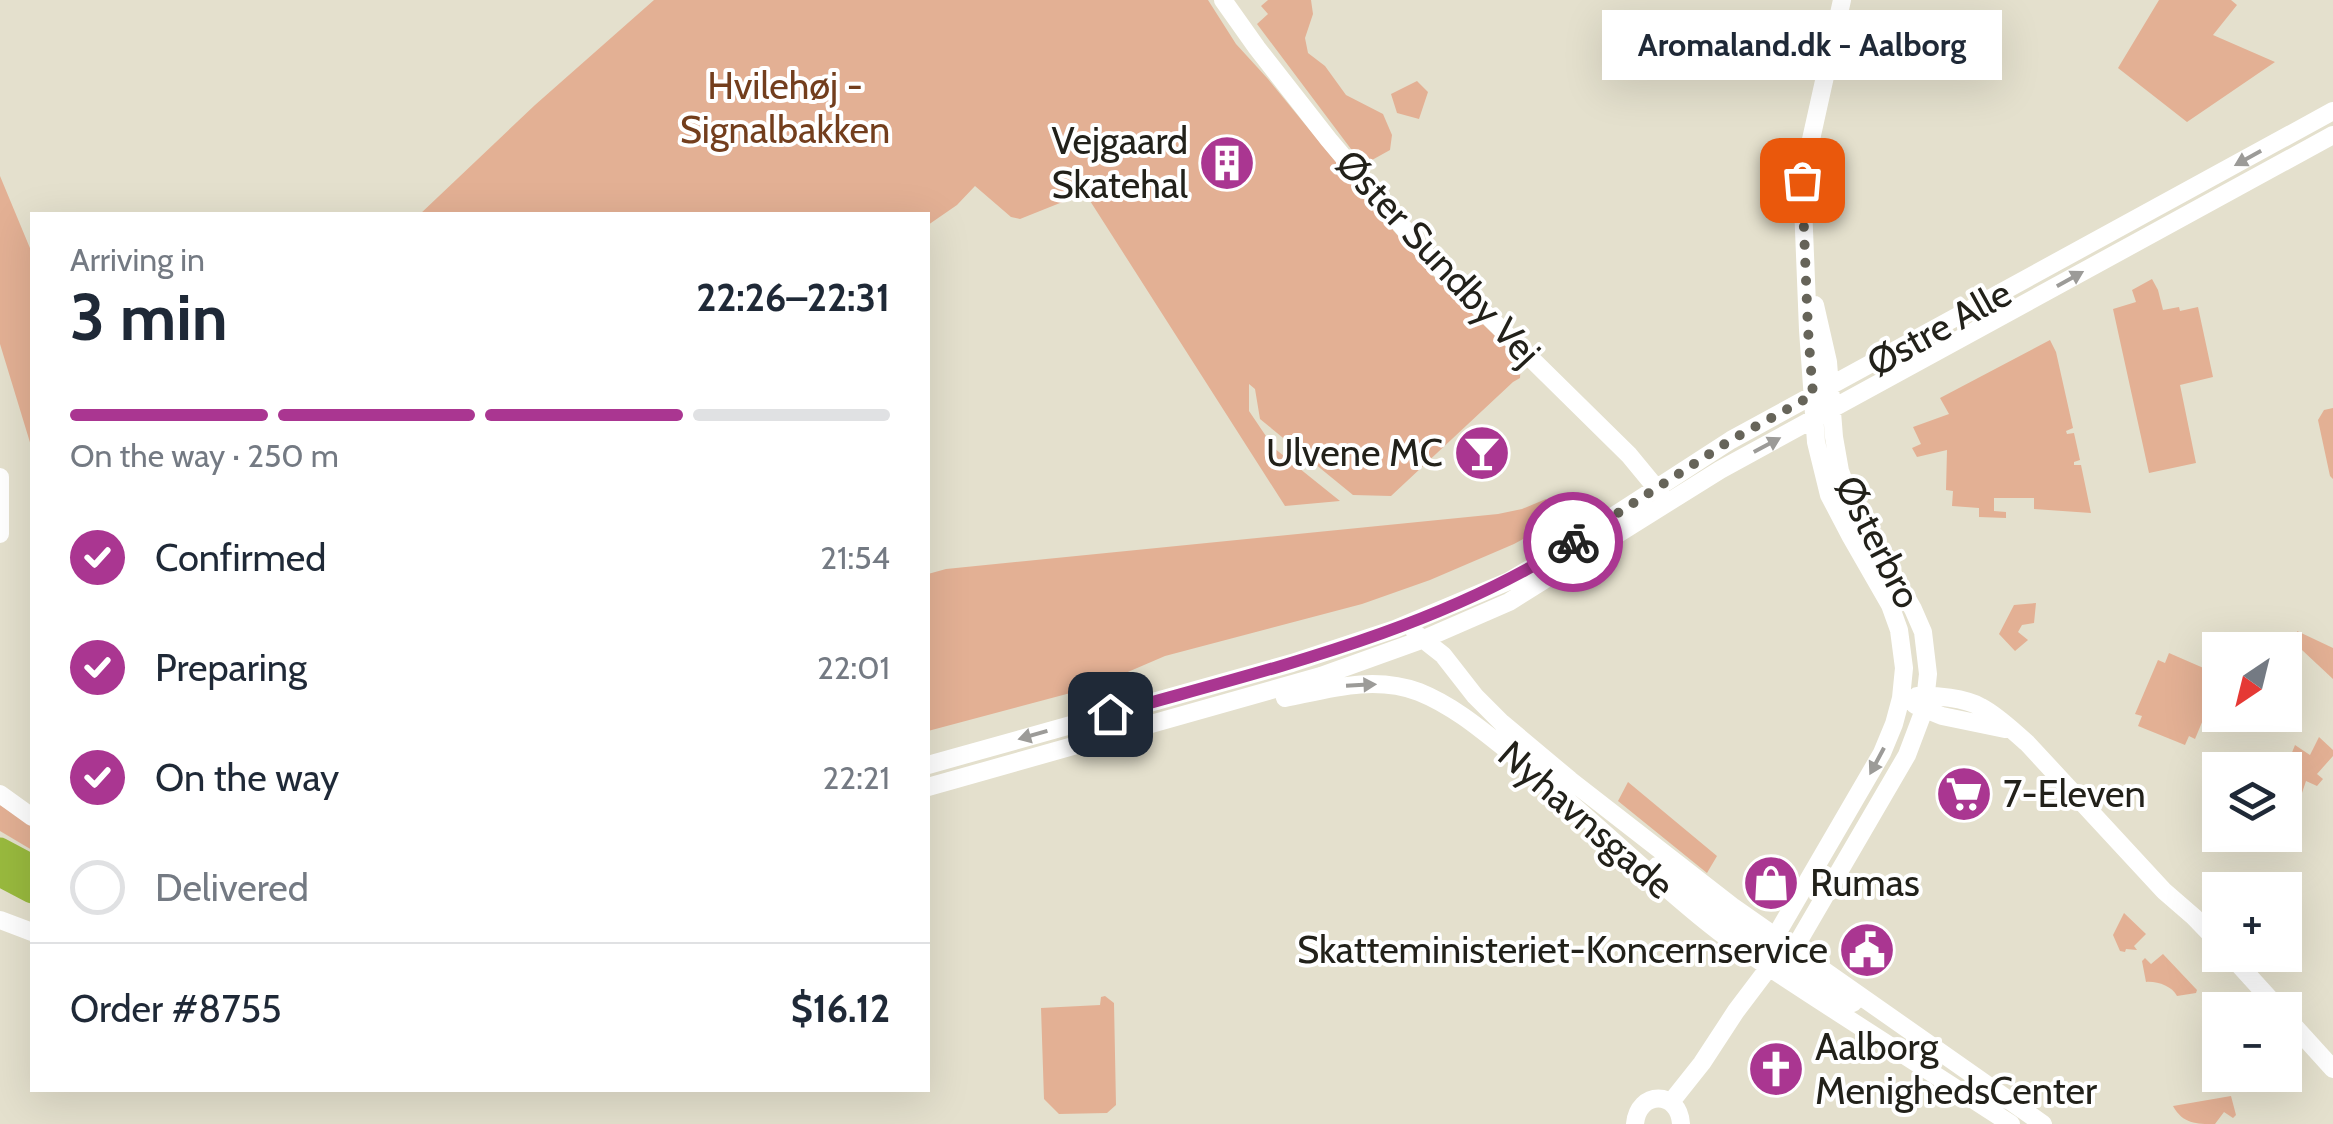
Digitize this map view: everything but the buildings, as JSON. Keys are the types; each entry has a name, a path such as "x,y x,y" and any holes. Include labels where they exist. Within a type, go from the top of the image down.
{"highway":[{"path":"0,850 30,866"},
{"path":"0,874 30,890"}],"street":[{"name":"Øster Sundby Vej","path":"1223,0 1329,140 1405,231 1628,455 1662,496"},
{"path":"1821,391 1806,271 1802,180 1842,0"},
{"name":"Østre Alle","path":"930,786 1321,676 1424,639 1509,602 1662,496 1731,440 2333,112"},
{"name":"Østre Alle","path":"930,763 1292,663 1396,629 1509,581 1662,496 1832,410 2333,135"},
{"name":"Østerbro","path":"1821,391 1832,410 1844,486 1923,632 1928,662 1925,702"},
{"name":"Østerbro","path":"1772,951 1882,753 1901,698 1904,668 1899,630 1890,605 1830,495 1814,419 1821,391"},
{"path":"0,477 0,534"},
{"name":"Nyhavnsgade","path":"1396,629 1424,639 1443,655 1476,696 1523,743 1732,906 1772,951 2011,1124"},
{"name":"Nyhavnsgade","path":"1171,720 1368,683 1400,687 1440,702 1464,716 1560,792 1712,926 1772,951 1794,950 2043,1124"},
{"path":"1901,698 1925,702 1942,716 2011,730 2164,891 2202,925"},
{"path":"1772,951 1794,950 1898,773 1925,702"},
{"path":"0,794 30,816"},
{"path":"0,920 30,931"},
{"path":"1772,951 1785,963 1948,1056"},
{"path":"1671,1102 1702,1064 1772,951"},
{"path":"2245,972 2263,992"},
{"path":"2302,1035 2333,1069"},
{"path":"1635,1124 1636,1112 1648,1101 1663,1099 1671,1102 1682,1124"}],"green space":[{"name":"Hvilehøj - Signalbakken","path":"654,0 1208,0 1236,44 1429,272 1521,361 1520,378 1391,496 1353,495 1260,419 1255,389 1249,384 1249,411 1274,448 1340,501 1285,506 1085,193 1020,219 1011,217 975,186 957,205 930,224 930,212 422,212"},
{"path":"1268,0 1311,0 1313,14 1305,38 1308,53 1325,66 1346,95 1383,114 1392,135 1390,150 1363,165 1257,24 1268,14 1261,6"},
{"path":"2159,0 2231,0 2237,5 2213,35 2275,62 2187,122 2118,68"},
{"path":"1417,81 1428,92 1419,119 1397,113 1391,94"},
{"path":"0,176 30,248 30,442 0,344"},
{"path":"2152,279 2163,310 2198,307 2213,377 2180,385 2196,463 2149,473 2113,309 2136,302 2132,290"},
{"path":"2050,340 2073,428 2066,431 2074,433 2080,460 2074,465 2081,465 2091,513 2034,509 2034,498 1994,498 1994,511 2006,512 2006,518 1979,517 1979,508 1952,506 1953,491 1946,490 1947,450 1917,457 1912,448 1921,444 1913,427 1949,414 1940,398"},
{"path":"2333,408 2333,479 2318,420 2324,410"},
{"path":"1546,499 1561,519 1430,580 1362,604 1165,656 1093,687 930,730 930,573 1522,509"},
{"path":"2036,603 2034,623 2022,625 2018,632 2028,640 2015,651 1999,634 2014,605"},
{"path":"2302,633 2333,648 2333,679 2302,650"},
{"path":"2169,653 2202,667 2202,722 2195,739 2189,736 2185,745 2138,726 2142,716 2135,714 2158,660 2165,663"},
{"path":"2319,737 2333,750 2333,756 2317,774 2323,779 2317,786 2306,781 2302,793 2302,752 2292,752 2295,745 2310,755"},
{"path":"1628,782 1717,856 1707,873 1618,801"},
{"path":"0,805 30,825 30,849 0,831"},
{"path":"2124,913 2146,934 2134,946 2137,950 2120,951 2113,935"},
{"path":"2163,954 2196,993 2177,996 2164,985 2146,982 2142,961 2145,958 2151,964"},
{"path":"1101,997 1114,1003 1116,1105 1107,1113 1059,1114 1044,1099 1041,1008 1100,1005"},
{"path":"2231,1096 2236,1115 2233,1118 2224,1112 2215,1124 2191,1122 2173,1106"}],"way so far":[{"path":"1573,542 1731,440 1813,395 1802,180"}],"place":[{"name":"Vejgaard Skatehal","path":"1227,163"},
{"name":"Aromaland.dk - Aalborg","path":"1802,180"},
{"name":"Ulvene MC","path":"1482,453"},
{"name":"7-Eleven","path":"1964,794"},
{"name":"Rumas","path":"1771,883"},
{"name":"Skatteministeriet-Koncernservice","path":"1867,950"},
{"name":"Aalborg MenighedsCenter","path":"1776,1069"}],"route":[{"path":"1110,714 1396,629 1509,581 1573,542"}]}
